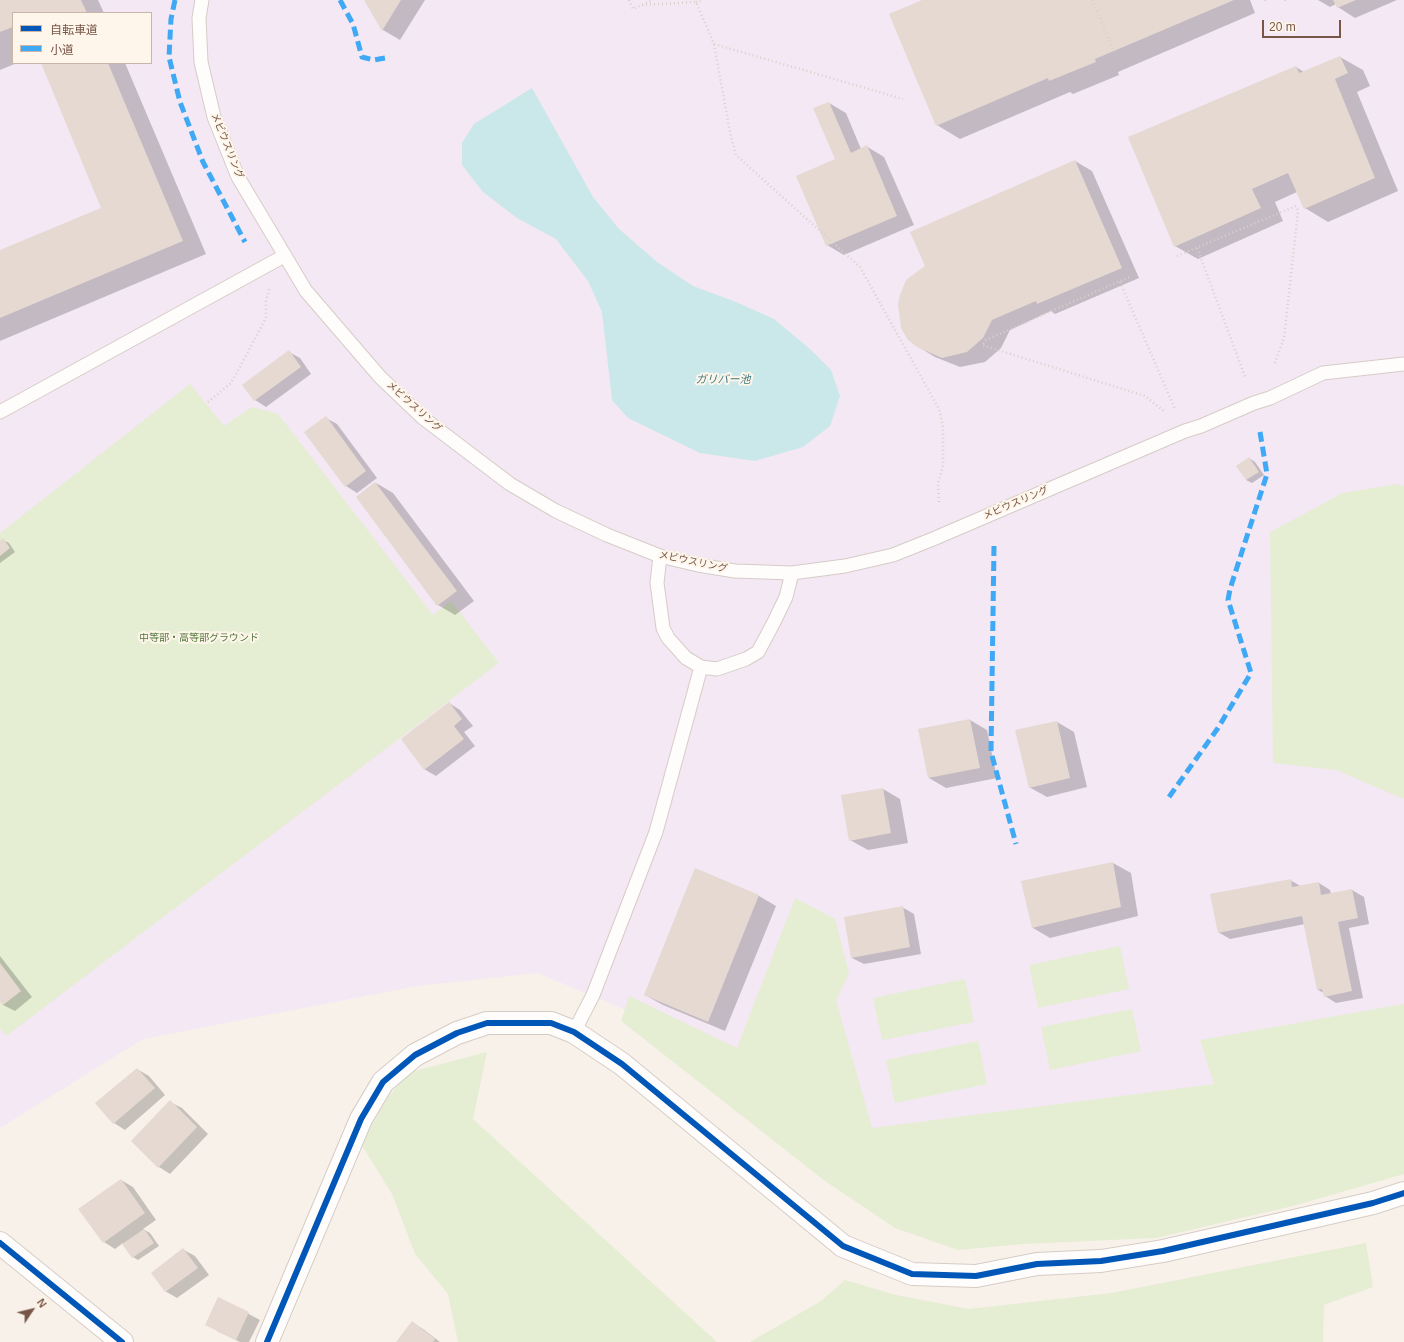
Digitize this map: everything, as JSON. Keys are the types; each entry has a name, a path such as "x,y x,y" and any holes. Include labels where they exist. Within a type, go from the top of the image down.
{"street":[{"path":"267,1342 361,1119 383,1082 415,1055 457,1033 487,1023 551,1023 574,1032 622,1064 843,1246 912,1274 976,1276 1037,1264 1101,1261 1162,1251 1373,1203 1404,1193"},
{"path":"0,1243 122,1342"}],"lane":[{"name":"メビウスリング","path":"202,0 199,18 201,62 214,117 238,177 306,291 380,377 429,423 510,484 562,514 607,535 660,556 698,566 736,571 792,573 845,566 893,555 1178,434 1270,398 1323,373 1404,364"},
{"path":"0,412 284,256"},
{"path":"660,556 657,583 663,628 668,638 686,658 701,667 717,669 746,659 758,652 786,597 792,573"},
{"path":"574,1032 593,995 656,832 701,667"}],"path":[{"path":"629,0 633,9 653,0"},
{"path":"642,5 696,2 702,0"},
{"path":"1092,0 1114,51"},
{"path":"696,2 714,44 730,132 736,155 860,267 939,409 942,427 943,467 938,483 939,502"},
{"path":"714,44 903,99"},
{"path":"1177,256 1296,206 1298,211 1284,338 1274,366"},
{"path":"1197,248 1246,379"},
{"path":"1129,278 986,340 982,346 1145,396 1165,412"},
{"path":"1120,282 1175,409"},
{"path":"208,402 231,383 240,368 266,318 266,302 270,286"}],"shaded area":[{"path":"0,0 1404,0 1404,1167 969,1225 635,1014 538,973 417,986 143,1039 0,1128"}],"green space":[{"name":"中等部・高等部グラウンド","path":"190,384 224,426 252,407 278,414 433,615 451,601 499,663 6,1036 0,1029 0,533"},
{"path":"1397,484 1404,486 1404,799 1336,770 1273,763 1270,532 1343,493"},
{"path":"795,898 835,919 849,973 836,1000 872,1128 1214,1084 1200,1040 1404,1004 1404,1174 1293,1206 1156,1238 1023,1244 958,1250 895,1228 825,1181 621,1021 629,996 737,1048"},
{"path":"1120,946 1129,989 1038,1008 1029,965"},
{"path":"965,979 974,1022 882,1040 873,998"},
{"path":"1132,1009 1141,1051 1050,1070 1041,1027"},
{"path":"978,1041 987,1084 895,1103 886,1060"},
{"path":"487,1052 473,1119 717,1342 458,1342 448,1294 415,1254 392,1194 361,1144 387,1099 407,1073"},
{"path":"1366,1243 1373,1287 1324,1305 1323,1342 750,1342 821,1301 845,1280 896,1295 969,1309 1111,1293"}],"water":[{"name":"ガリバー池","path":"532,88 593,197 619,229 657,262 693,286 736,302 774,319 811,350 831,370 840,396 830,426 803,447 755,461 700,453 628,418 612,400 602,312 588,281 556,239 517,218 483,192 462,165 462,143 474,124"}],"building":[{"path":"0,0 81,0 87,12 12,12 12,27 0,32"},
{"path":"364,0 401,0 382,31"},
{"path":"922,0 1234,0 1095,59 1096,62 1049,81 1048,78 936,126 889,14"},
{"path":"1333,0 1356,0 1337,8"},
{"path":"1340,56 1348,73 1335,79 1375,178 1304,209 1288,173 1252,189 1261,208 1174,247 1128,137 1296,66 1299,73"},
{"path":"41,64 108,64 183,241 0,318 0,250 101,208"},
{"path":"829,102 851,153 867,145 897,216 826,246 796,176 835,159 813,108"},
{"path":"1075,160 1122,268 1037,304 1036,301 992,320 983,338 967,352 942,358 917,347 908,340 901,328 898,304 900,295 906,280 925,266 910,232"},
{"path":"289,350 301,367 254,401 242,385"},
{"path":"326,416 366,471 345,487 304,432"},
{"path":"1249,457 1259,472 1246,480 1236,466"},
{"path":"375,482 457,591 437,606 356,497"},
{"path":"3,538 10,548 0,556 0,541"},
{"path":"449,702 462,719 454,726 464,739 424,770 401,739"},
{"path":"970,719 980,768 928,778 918,729"},
{"path":"1057,721 1070,778 1029,788 1015,730"},
{"path":"883,788 891,833 849,841 841,795"},
{"path":"1113,862 1121,907 1032,928 1021,881"},
{"path":"695,868 759,895 708,1022 644,995"},
{"path":"1291,879 1292,887 1319,882 1321,895 1352,889 1358,918 1338,922 1352,991 1324,997 1322,989 1317,990 1302,916 1218,933 1210,894"},
{"path":"903,906 910,947 851,958 844,917"},
{"path":"0,963 21,991 3,1005 0,1002"},
{"path":"137,1068 155,1088 113,1124 95,1103"},
{"path":"170,1100 197,1127 158,1168 131,1141"},
{"path":"121,1179 145,1213 103,1243 78,1209"},
{"path":"144,1229 154,1243 132,1258 122,1244"},
{"path":"183,1248 198,1268 165,1292 151,1273"},
{"path":"218,1297 249,1312 236,1340 205,1325"},
{"path":"412,1321 435,1339 433,1342 396,1342"}],"marked path":[{"path":"175,0 171,19 169,57 180,102 203,162 245,242"},
{"path":"340,0 353,24 362,57 374,60 385,58"},
{"path":"1169,797 1218,728 1251,673 1228,600 1230,589 1267,474 1260,432"},
{"path":"994,546 991,752 1016,844"}],"cycle path":[{"path":"267,1342 361,1119 383,1082 415,1055 457,1033 487,1023 551,1023 574,1032 622,1064 843,1246 912,1274 976,1276 1037,1264 1101,1261 1163,1251 1373,1203 1404,1193"},
{"path":"0,1243 122,1342"}]}
